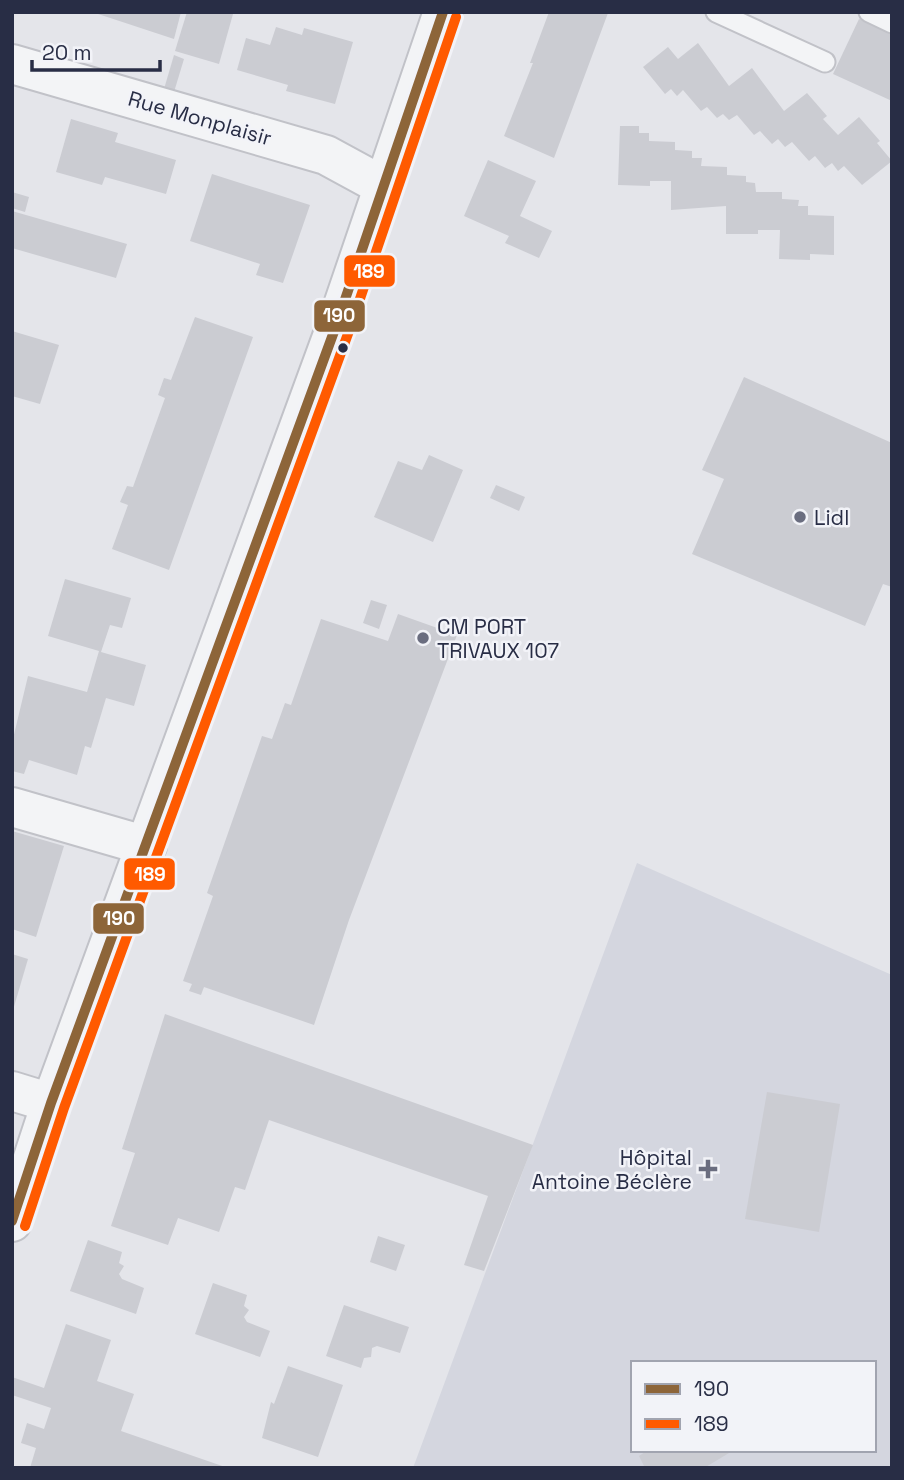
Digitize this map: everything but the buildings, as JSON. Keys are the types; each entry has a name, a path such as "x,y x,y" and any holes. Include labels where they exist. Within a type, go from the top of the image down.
{"street":[{"path":"12,1222 51,1103 147,846 443,12"},
{"name":"Rue Monplaisir","path":"12,64 326,155 383,186"},
{"path":"12,807 147,846"},
{"path":"12,1091 51,1103"}],"lane":[{"path":"716,12 825,62"},
{"path":"870,12 892,23"}],"shaded area":[{"name":"Hôpital Antoine Béclère","path":"637,863 892,975 892,1468 413,1468"}],"transit line":[{"name":"190","path":"12,1221 51,1103 336,326 443,12"},
{"name":"189","path":"25,1226 64,1108 349,331 456,17"}],"place":[{"name":"Lidl","path":"800,517"},
{"name":"CM PORT TRIVAUX 107","path":"423,638"},
{"name":"Hôpital Antoine Béclère","path":"708,1169"}]}
